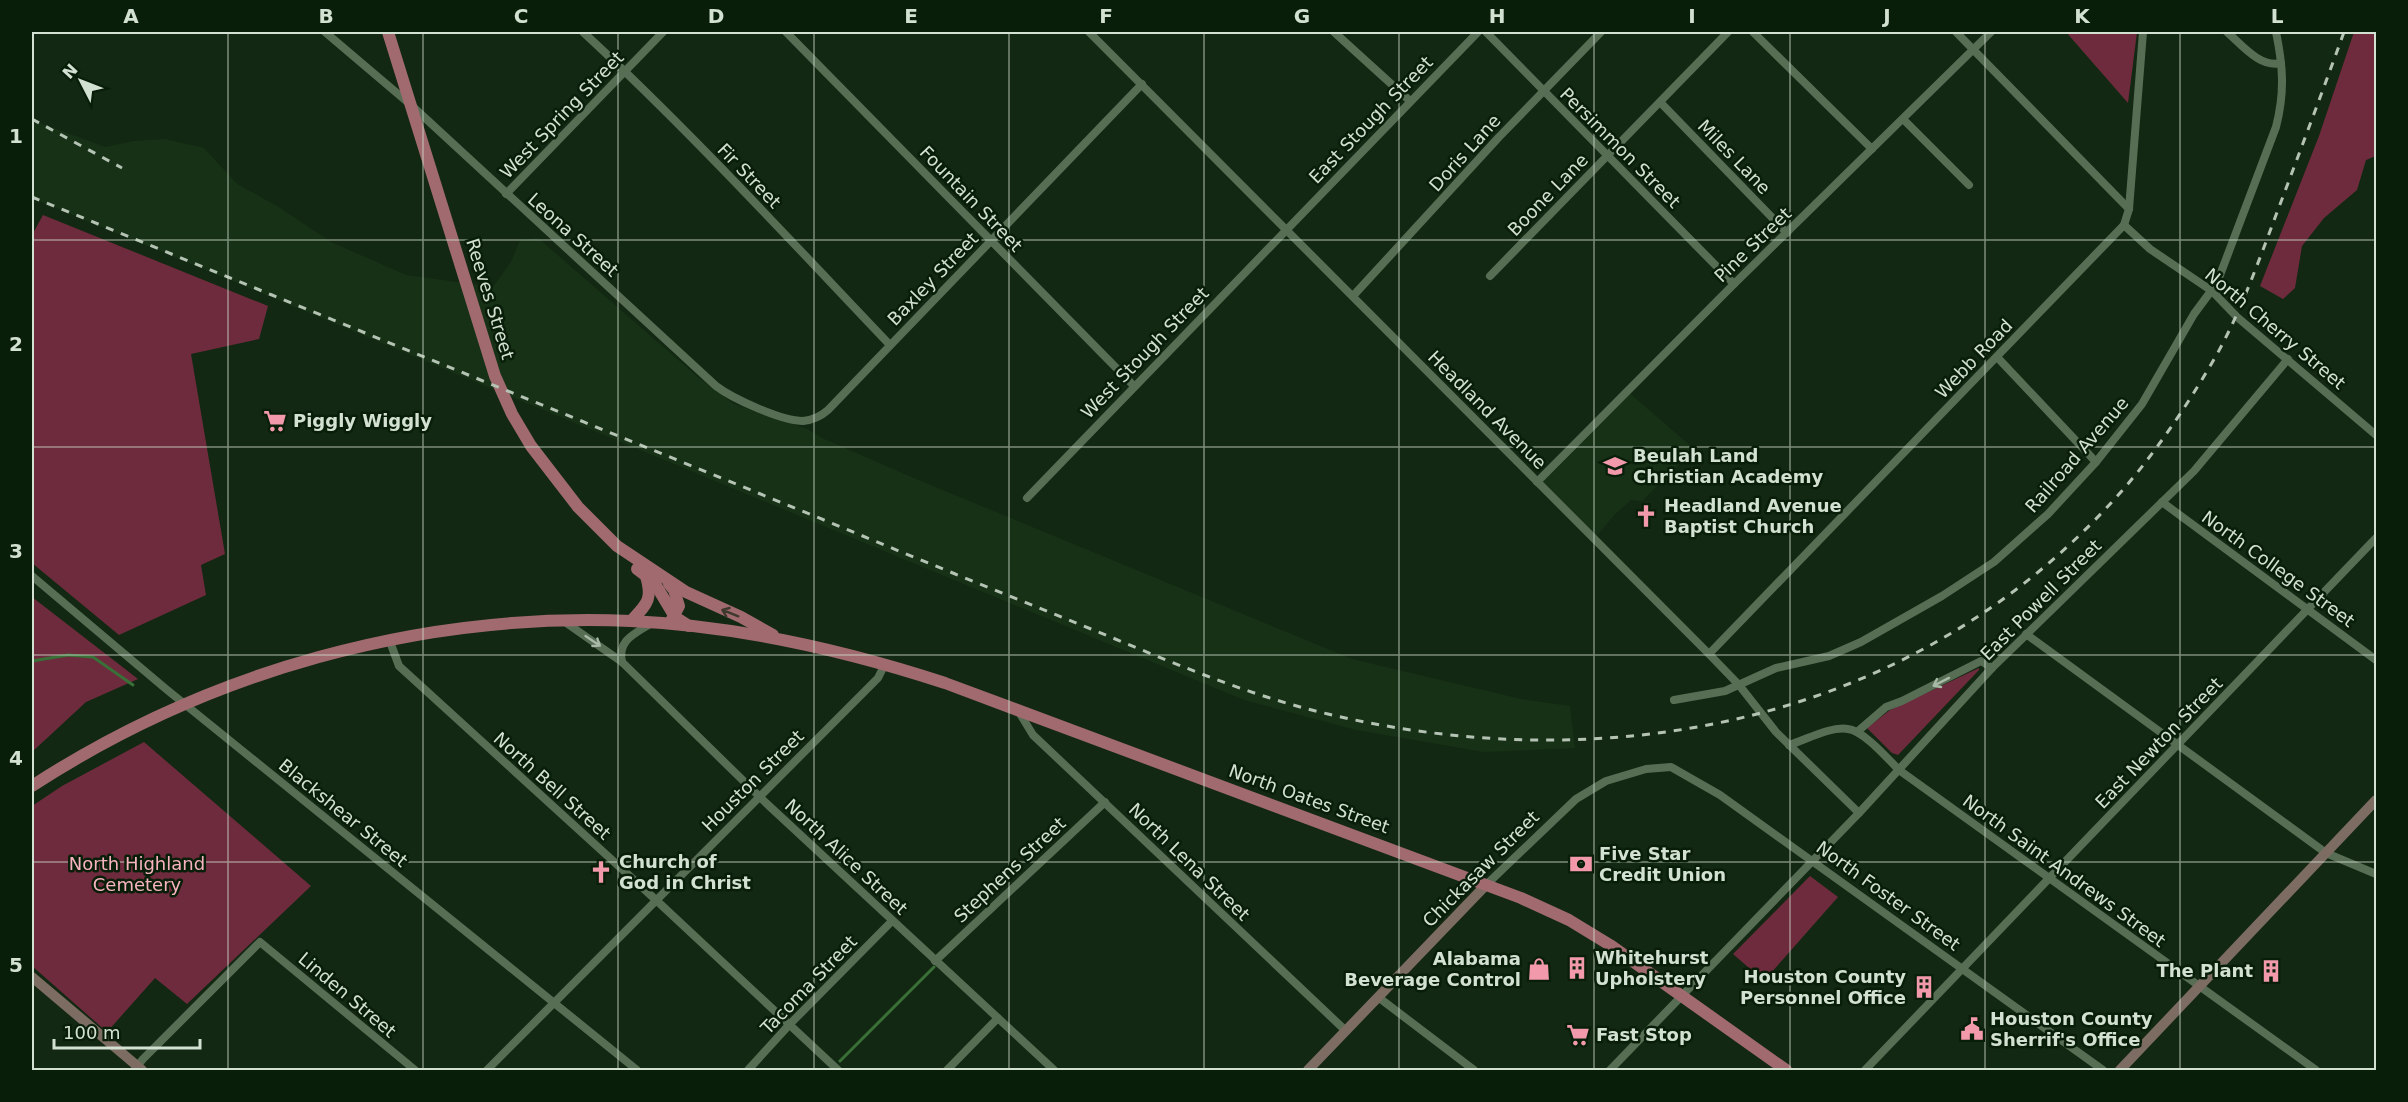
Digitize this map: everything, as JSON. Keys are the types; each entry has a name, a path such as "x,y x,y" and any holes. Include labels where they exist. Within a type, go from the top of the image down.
{"main road":[{"name":"Reeves Street","path":"388,32 495,376 505,401 520,428 562,488 617,546 624,558 654,582 670,620"},
{"name":"Reeves Street","path":"617,546 629,552 666,580 782,640"},
{"path":"631,621 649,598 650,589 646,575"},
{"path":"666,580 678,599 679,606 670,620"},
{"path":"32,786 86,753 184,703 300,662 388,639 497,624 563,621 651,623 670,620 690,626 782,640"},
{"name":"North Oates Street","path":"782,640 885,664 1018,711 1545,909 1589,931 1786,1071"}],"street":[{"name":"Leona Street","path":"325,32 411,105 727,394 789,419 800,421 820,417"},
{"name":"Fir Street","path":"583,32 626,72 890,345"},
{"name":"West Spring Street","path":"506,194 663,32"},
{"name":"Fountain Street","path":"786,32 1134,386"},
{"name":"Headland Avenue","path":"1089,32 1709,654 1739,685 1789,746 1859,813"},
{"path":"1334,32 1410,101"},
{"name":"East Stough Street","path":"1286,229 1478,32"},
{"name":"Persimmon Street","path":"1486,32 1734,284"},
{"name":"Doris Lane","path":"1353,296 1601,32"},
{"name":"Boone Lane","path":"1490,276 1728,32"},
{"path":"1753,32 1872,149"},
{"path":"1956,32 2129,209"},
{"name":"Pine Street","path":"1537,482 1734,284 1991,32"},
{"name":"Webb Road","path":"1709,654 2124,225 2129,209 2142,32"},
{"path":"2227,32 2259,60 2274,64 2281,63"},
{"name":"Railroad Avenue","path":"1674,700 1725,692 1776,668 1829,656 1861,642 1942,596 1994,562 2055,507 2096,462 2142,404 2194,314 2217,283 2276,127 2284,94 2276,32"},
{"name":"Baxley Street","path":"820,417 1142,84"},
{"name":"Miles Lane","path":"1660,102 1787,233"},
{"path":"1903,119 1969,185"},
{"name":"North Cherry Street","path":"2124,225 2162,258 2212,291 2237,317 2376,435"},
{"name":"West Stough Street","path":"1027,498 1286,229"},
{"path":"1997,357 2096,462"},
{"name":"East Powell Street","path":"1610,1071 1859,813 1992,668 2209,456 2288,359"},
{"name":"North College Street","path":"2162,502 2376,660"},
{"name":"East Newton Street","path":"1865,1071 2376,538"},
{"name":"Blackshear Street","path":"32,576 184,703 637,1071"},
{"name":"North Alice Street","path":"563,621 622,662 892,921 1054,1071"},
{"path":"622,662 620,655 625,641 651,623"},
{"path":"2026,634 2326,853 2376,874"},
{"name":"North Bell Street","path":"388,639 399,666 656,900 838,1071"},
{"path":"1789,746 1837,730 1847,729 1857,732 1887,707 1981,661 1992,668"},
{"name":"Houston Street","path":"487,1071 878,678 885,664"},
{"name":"North Lena Street","path":"1018,711 1033,735 1346,1031"},
{"name":"North Saint Andrews Street","path":"1857,732 1899,770 2316,1071"},
{"name":"North Foster Street","path":"1646,769 1671,767 1701,782 2103,1071"},
{"name":"Chickasaw Street","path":"1308,1071 1486,885 1576,799 1606,781 1646,769"},
{"path":"2120,1071 2376,800"},
{"name":"Stephens Street","path":"935,961 1105,802"},
{"name":"Tacoma Street","path":"747,1071 789,1024 892,921"},
{"name":"Linden Street","path":"138,1069 261,942 415,1071"},
{"path":"32,977 138,1069"},
{"path":"1378,997 1474,1071"},
{"path":"947,1071 998,1018"}],"shaded area":[{"path":"32,120 105,147 134,141 165,139 204,148 237,184 277,206 331,242 406,275 493,287 511,262 520,240 538,238 699,378 734,404 807,429 822,438 916,479 1352,659 1521,699 1570,706 1575,748 1484,752 1356,730 1244,700 32,198"},
{"name":"Beulah Land Christian Academy","path":"1627,391 1694,449 1642,501 1631,500 1615,514 1595,538 1537,482"}],"green space":[{"path":"2066,32 2137,32 2128,103"},
{"path":"2354,32 2376,32 2376,156 2366,160 2357,190 2324,218 2302,246 2295,288 2283,299 2260,286 2319,136"},
{"path":"43,215 268,306 259,339 191,354 225,554 201,565 206,595 119,635 32,563 32,235"},
{"path":"32,597 138,679 86,702 32,752"},
{"path":"1979,668 1898,755 1892,753 1867,728 1890,710"},
{"name":"North Highland Cemetery","path":"144,742 311,886 187,1004 155,978 107,1032 32,966 32,806 62,786"},
{"path":"1810,876 1838,897 1764,981 1733,954"}],"waterway":[{"path":"32,661 68,655 93,657 133,685"},
{"path":"840,1061 934,967"}],"railway":[{"path":"32,197 1149,653 1267,697 1328,714 1436,733 1545,740 1652,734 1756,714 1857,681 1952,633 2040,570 2120,493 2171,427 2225,339 2256,269 2344,32"},
{"path":"32,119 122,168"}],"place":[{"name":"Piggly Wiggly","path":"275,421"},
{"name":"Beulah Land Christian Academy","path":"1615,466"},
{"name":"Headland Avenue Baptist Church","path":"1646,516"},
{"name":"Five Star Credit Union","path":"1581,864"},
{"name":"Church of God in Christ","path":"601,872"},
{"name":"Whitehurst Upholstery","path":"1577,968"},
{"name":"Alabama Beverage Control","path":"1539,969"},
{"name":"The Plant","path":"2271,971"},
{"name":"Houston County Personnel Office","path":"1924,987"},
{"name":"Houston County Sherrif's Office","path":"1972,1029"},
{"name":"Fast Stop","path":"1578,1035"}]}
